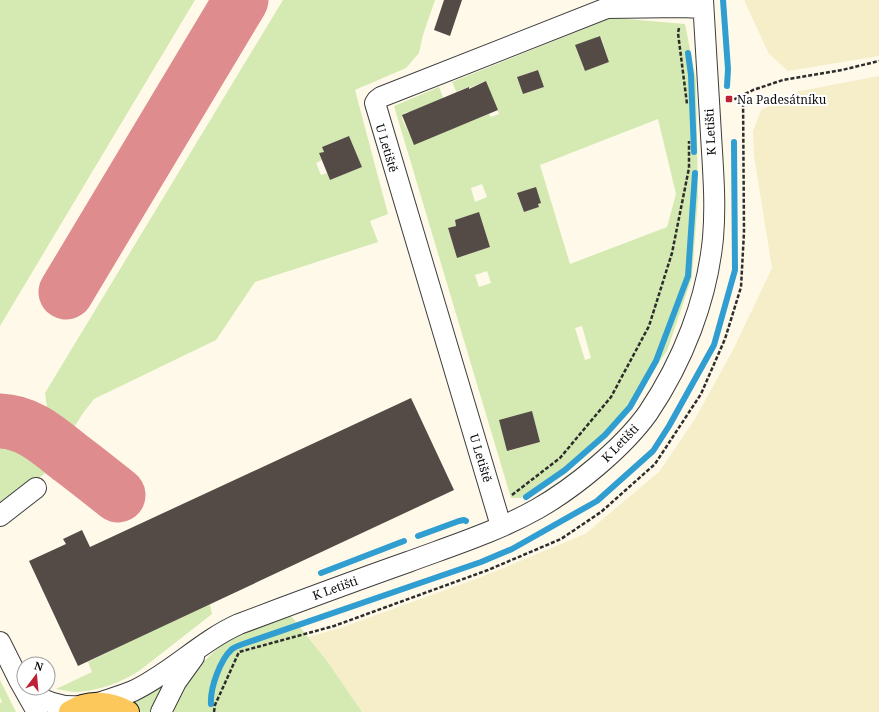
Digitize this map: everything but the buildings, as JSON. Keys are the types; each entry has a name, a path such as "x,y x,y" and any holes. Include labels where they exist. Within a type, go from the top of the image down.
{"main road":[{"path":"83,707 115,705 128,712"}],"street":[{"name":"U Letiště","path":"501,526 375,104 381,97 607,8 681,7 703,4"},
{"name":"K Letišti","path":"83,707 120,696 134,690 216,635 239,624 464,541 536,510 564,492 593,470 624,440 647,414 670,379 697,314 706,281 713,238 714,187 703,4"},
{"path":"0,516 36,488"},
{"path":"0,642 16,672"},
{"name":"K Letišti","path":"161,712 176,682 203,645"},
{"path":"29,696 37,712"},
{"path":"38,696 56,704 83,707"}],"path":[{"path":"681,7 678,33 688,110"},
{"path":"709,113 743,94 783,80 842,70 879,61"},
{"path":"214,712 215,705 239,652 334,626 488,570 562,539 601,512 655,464 701,394 725,339 741,288 744,232 743,94"},
{"path":"495,506 519,490 560,458 611,397 649,326 672,253 689,168 689,139"}],"shaded area":[{"path":"744,0 879,0 879,56 788,71 769,54"},
{"path":"879,76 879,712 362,712 327,661 308,637 340,628 484,576 585,534 659,472 695,419 734,348 772,268 754,156 753,131 761,110 800,91"}],"green space":[{"path":"0,0 195,0 0,326"},
{"path":"283,0 435,0 423,35 419,53 406,68 355,90 388,214 370,221 378,242 255,282 216,340 94,399 70,434 60,426 52,416 47,407 45,393","holes":["349,136 362,167 330,180 327,173 321,175 316,163 322,160 319,154 324,152 322,147"]},
{"path":"609,19 685,24 696,80 698,197 692,277 667,351 615,423 567,469 521,498 511,498 394,106 439,87 448,110 469,122 489,114 491,117 499,114 486,81 458,91 457,93 452,82","holes":["598,36 601,37 609,62 585,71 576,48","538,70 544,87 523,94 517,77","410,112 414,144 402,119 404,113","658,119 676,194 667,227 570,264 540,165","482,184 487,197 475,202 471,188","517,194 541,203 538,204 539,207 524,212","472,215 480,218 490,247 457,258 448,229 456,226 455,220","487,271 491,283 479,287 475,275","582,326 591,358 585,360 575,328","532,412 540,442 508,451"]},
{"path":"0,444 13,444 29,448 51,463 52,468 0,507"},
{"path":"210,604 212,614 132,675 110,685 94,690 75,692 56,689 92,672 88,662 113,650 111,644"},
{"path":"291,616 327,661 362,712 171,712 188,681 204,662 222,645 245,632"},
{"path":"169,676 152,712 141,712 129,701"},
{"path":"0,680 16,712 0,712 0,703 2,702 0,697"}],"waterway":[{"path":"723,0 728,69 727,86"},
{"path":"688,53 691,75 694,152"},
{"path":"211,704 214,682 220,667 233,648 481,562 512,549 597,501 653,451 669,426 714,345 735,270 734,142"},
{"path":"526,497 565,470 605,435 630,407 656,361 688,276 695,173"},
{"path":"418,536 459,521 466,521"},
{"path":"321,573 404,541"}],"taxiway":[{"path":"66,292 241,0"},
{"path":"0,421 21,425 39,434 118,495"}],"place":[{"name":"Na Padesátníku","path":"729,99"}]}
